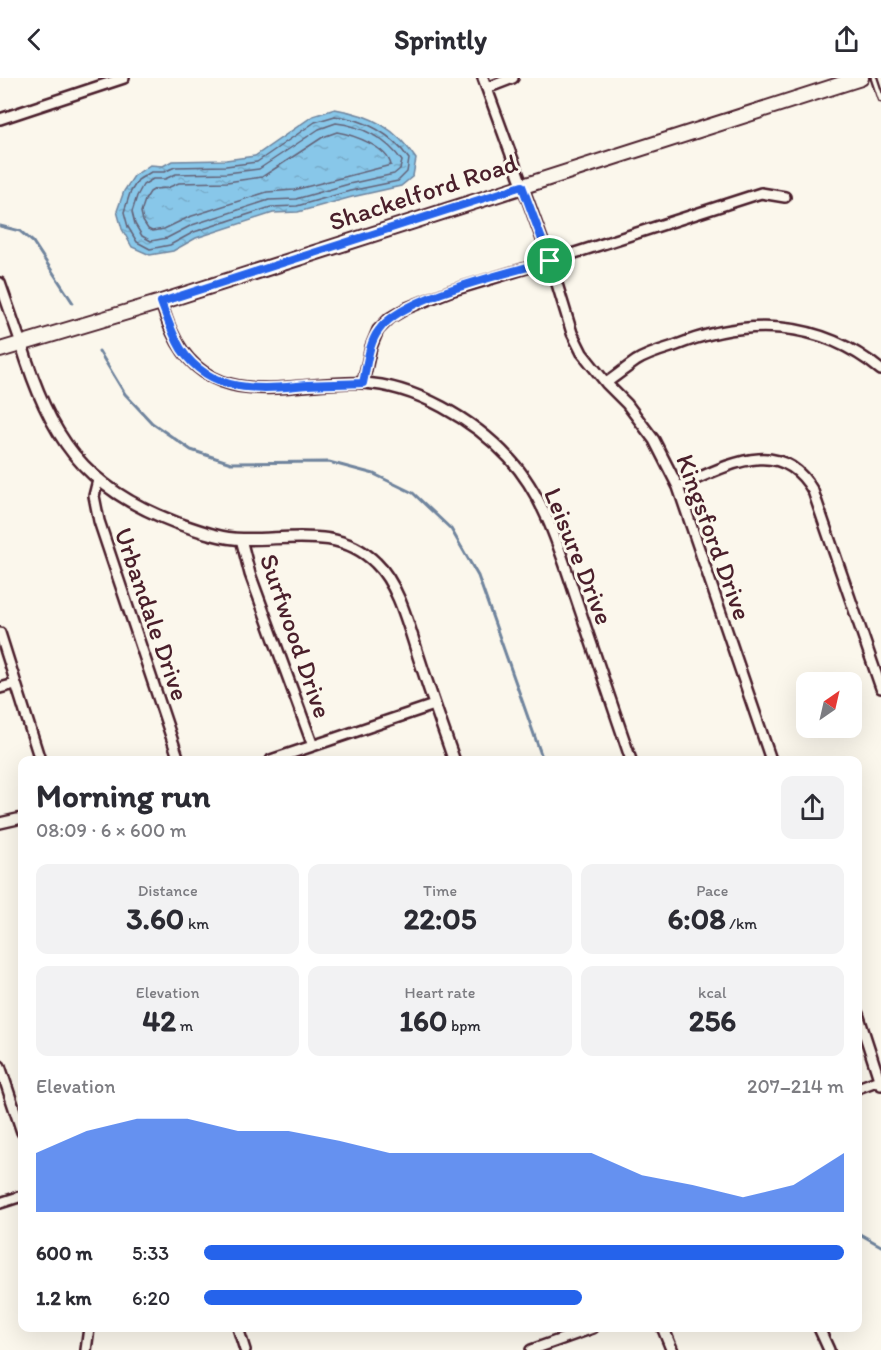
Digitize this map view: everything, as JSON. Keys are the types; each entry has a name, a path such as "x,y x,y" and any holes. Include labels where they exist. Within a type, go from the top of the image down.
{"main road":[{"name":"Shackelford Road","path":"0,350 161,302 861,78"}],"street":[{"path":"0,119 124,78"},
{"path":"485,83 513,78"},
{"name":"Kingsford Drive","path":"485,83 550,261 572,333 582,353 606,383 627,404 654,440 678,487 770,756"},
{"path":"363,383 371,347 378,330 390,318 407,308 450,291 761,192 784,197"},
{"path":"0,283 34,385 53,426 76,458 98,480 135,505 190,528 240,539 322,537 340,541 359,550 377,564 399,601 453,756"},
{"name":"Leisure Drive","path":"161,302 172,332 182,350 202,370 226,384 252,389 363,383 389,387 430,401 452,412 474,426 510,458 525,478 556,539 630,756"},
{"path":"606,383 637,360 651,354 686,341 753,326 778,326 803,331 845,346 881,370"},
{"path":"678,487 720,469 756,458 784,461 806,478 813,491 881,688"},
{"name":"Urbandale Drive","path":"98,480 94,496 99,521 178,756"},
{"name":"Surfwood Drive","path":"240,539 250,574 313,746"},
{"path":"0,633 39,756"},
{"path":"0,688 15,684"},
{"path":"283,756 434,705"},
{"path":"0,823 18,819"},
{"path":"862,1026 880,1082 862,1087"},
{"path":"0,1066 18,1120"},
{"path":"0,1203 18,1197"},
{"path":"86,1350 88,1332"},
{"path":"239,1332 245,1350"},
{"path":"531,1350 582,1332"},
{"path":"665,1332 672,1350"},
{"path":"821,1332 829,1350"}],"lane":[{"path":"874,78 881,99"}],"water":[{"path":"335,109 371,119 391,131 416,159 413,176 401,186 298,212 273,213 196,238 173,251 150,255 132,247 122,229 117,211 124,191 134,176 150,165 163,166 172,161 226,160 255,156 313,116"}],"waterway":[{"path":"0,226 20,231 33,242 73,303"},
{"path":"99,351 125,394 152,423 191,450 231,463 329,462 374,474 413,493 451,529 478,576 542,756"},
{"path":"862,1235 881,1246"}],"route":[{"path":"522,186 550,261 450,291 407,308 390,318 378,330 371,347 363,383 308,385 283,389 252,389 226,384 202,370 182,350 172,332 161,302 522,186"}]}
